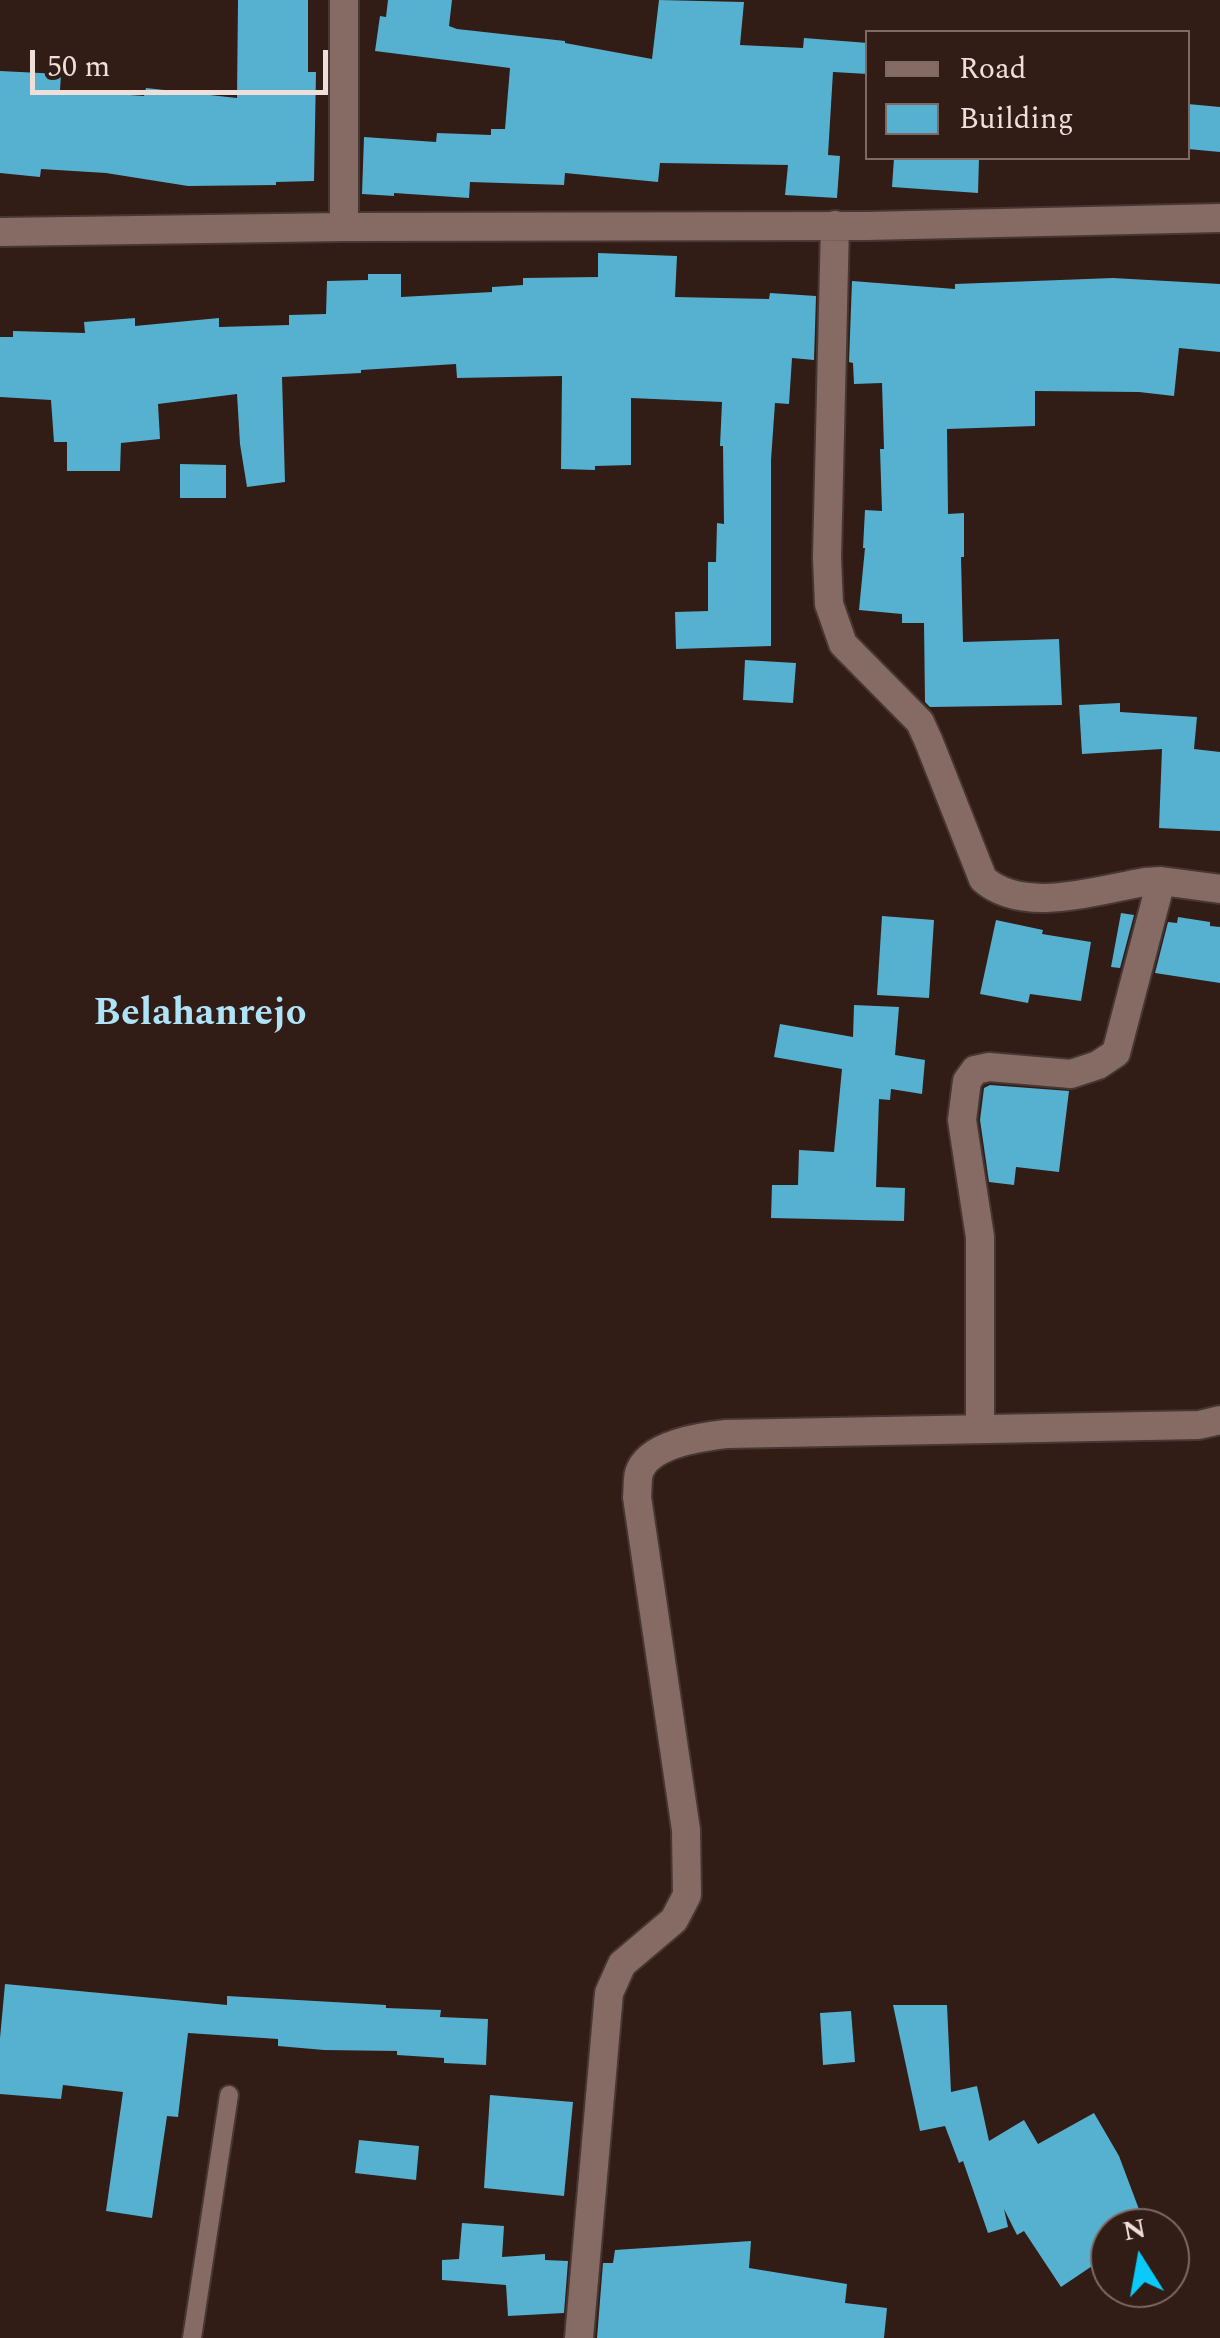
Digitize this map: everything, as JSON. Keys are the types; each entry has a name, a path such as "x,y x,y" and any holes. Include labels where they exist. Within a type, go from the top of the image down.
{"street":[{"path":"344,0 344,227"},
{"path":"0,232 1220,218"},
{"path":"835,225 826,558 829,604 843,644 920,722 983,879 994,889 1048,900 1145,882 1220,889"},
{"path":"980,1429 980,1237 962,1120 967,1081 975,1070 988,1066 1071,1074 1098,1065 1116,1053 1161,881"},
{"path":"579,2338 608,1993 622,1964 674,1920 687,1895 686,1830 637,1498 640,1469 671,1444 726,1434 1199,1424 1220,1420"}],"lane":[{"path":"192,2338 230,2094"}],"building":[{"path":"238,0 308,0 308,72 316,72 314,181 188,186 106,173 41,169 40,177 0,173 0,71 61,74 60,90 144,96 146,88 237,98"},
{"path":"388,0 452,0 449,26 457,29 565,41 652,59 659,0 744,2 740,45 803,48 804,38 865,43 865,74 833,72 828,155 840,156 837,198 785,195 788,165 660,163 658,182 565,173 564,185 470,182 469,198 362,194 364,137 436,142 437,133 491,135 491,129 505,129 510,68 375,51 380,16 386,17"},
{"path":"1190,104 1220,107 1220,152 1190,149"},
{"path":"894,160 979,160 978,193 892,187"},
{"path":"598,253 677,256 675,297 769,299 770,293 816,296 814,360 792,358 789,404 775,403 771,460 771,646 676,649 675,612 708,611 708,562 716,562 717,523 724,524 722,402 631,398 631,465 561,469 562,376 457,378 456,364 282,377 285,482 247,487 237,394 158,404 160,439 121,443 120,471 67,471 67,442 54,442 51,400 0,397 0,337 13,337 13,331 85,333 84,322 135,318 135,326 219,318 219,327 289,325 289,315 326,314 327,281 368,280 368,274 401,274 401,297 492,292 492,287 523,285 523,278 598,277"},
{"path":"1113,278 1220,284 1220,352 1179,348 1174,396 1035,391 1035,426 947,429 948,514 964,513 963,642 1059,639 1062,705 930,707 925,702 924,623 902,623 902,614 859,610 865,510 882,511 880,449 884,449 882,383 854,384 853,363 849,362 852,281 955,289 955,284"},
{"path":"180,464 226,465 226,498 180,498"},
{"path":"745,660 796,663 793,703 743,700"},
{"path":"1120,703 1120,712 1197,717 1194,749 1220,752 1220,831 1159,828 1162,749 1082,754 1079,705"},
{"path":"1121,913 1134,915 1120,968 1111,967"},
{"path":"882,916 934,920 929,998 877,995"},
{"path":"1178,917 1220,927 1220,983 1155,973 1168,922 1177,923"},
{"path":"996,920 1043,930 1042,934 1091,942 1081,1001 1030,994 1028,1003 980,994"},
{"path":"854,1005 899,1007 895,1055 925,1060 922,1094 891,1089 890,1100 879,1099 876,1187 905,1188 904,1221 771,1218 772,1185 798,1185 799,1150 834,1152 842,1069 774,1057 780,1024 853,1037"},
{"path":"990,1085 1069,1091 1059,1172 1016,1167 1014,1185 989,1182 980,1120 984,1088"},
{"path":"5,1984 227,2005 227,1996 441,2010 440,2017 488,2019 486,2065 444,2063 444,2058 397,2055 397,2051 324,2050 278,2046 278,2039 188,2033 178,2117 167,2116 152,2218 106,2211 123,2092 63,2085 61,2099 0,2094"},
{"path":"893,2005 947,2005 951,2092 977,2086 989,2141 1024,2120 1038,2144 1094,2113 1119,2156 1138,2208 1090,2208 1090,2267 1061,2287 1024,2231 1017,2235 1004,2209 1008,2227 988,2233 963,2161 959,2163 945,2126 920,2131"},
{"path":"851,2011 855,2062 823,2065 820,2013"},
{"path":"490,2095 573,2102 564,2196 484,2188"},
{"path":"359,2140 419,2146 416,2180 355,2173"},
{"path":"462,2223 504,2226 502,2257 545,2254 545,2260 568,2261 564,2313 508,2316 506,2285 442,2280 442,2260 459,2259"},
{"path":"751,2241 749,2268 847,2284 845,2303 887,2308 884,2338 597,2338 603,2263 613,2263 615,2250"}],"district":[{"name":"Belahanrejo","path":"200,1017"}]}
